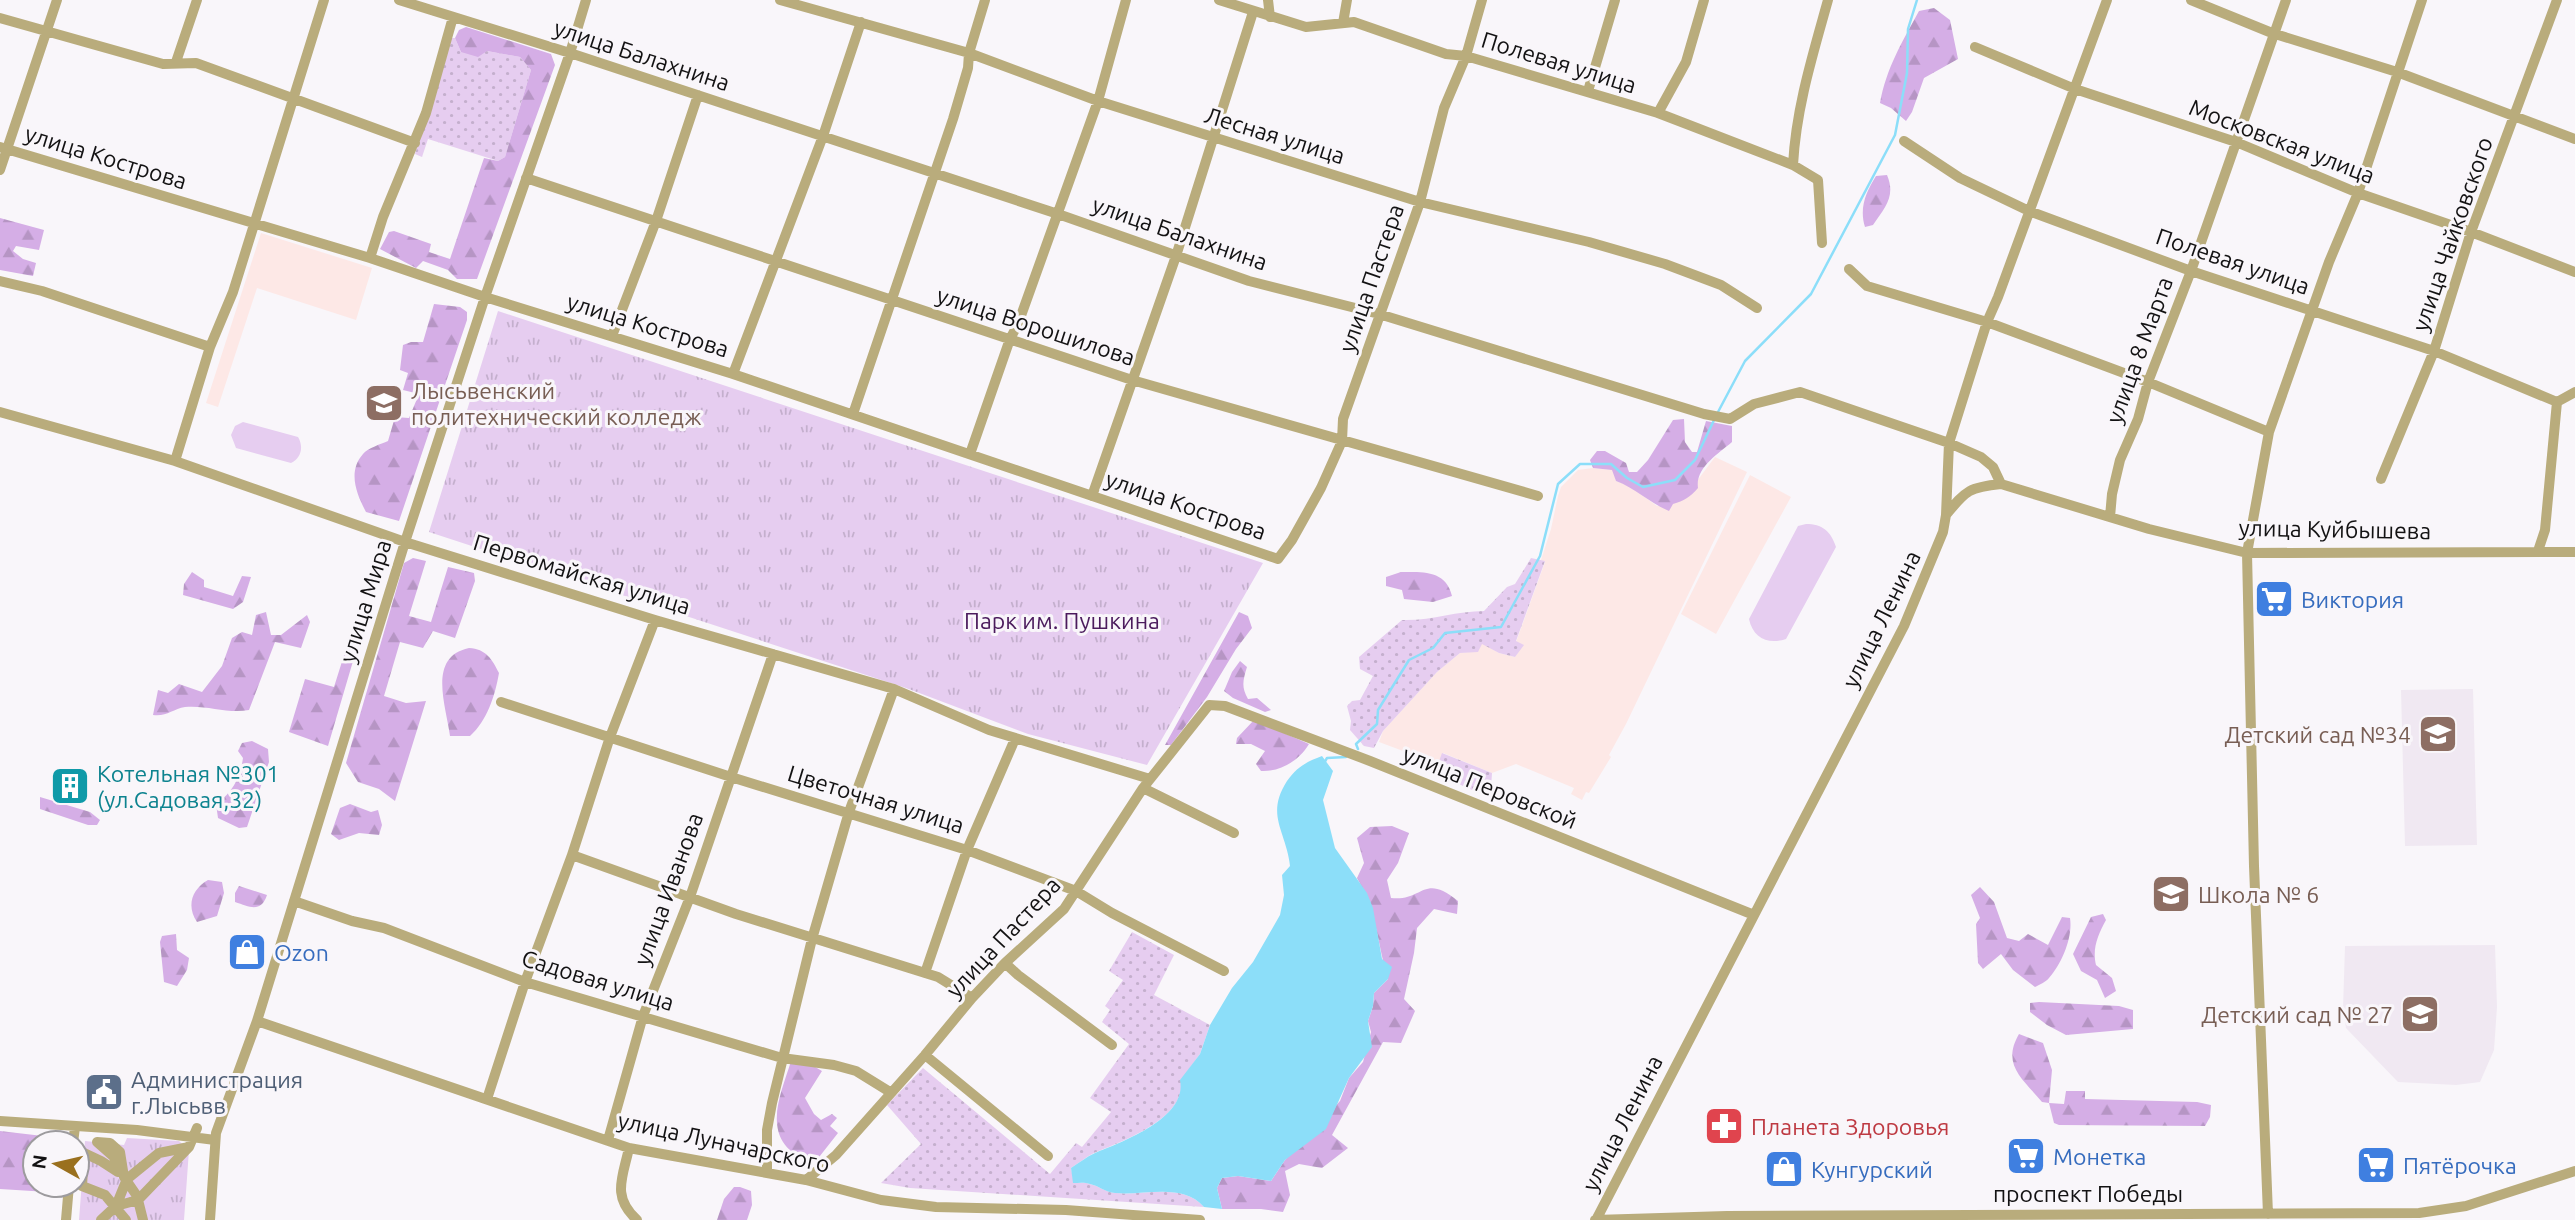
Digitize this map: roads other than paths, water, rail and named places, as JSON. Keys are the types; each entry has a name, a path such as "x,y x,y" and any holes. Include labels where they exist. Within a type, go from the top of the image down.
{"street":[{"path":"0,170 3,148 57,0"},
{"path":"176,62 197,0"},
{"path":"175,461 210,347 233,292 324,0"},
{"name":"улица Балахнина","path":"399,0 935,173 1249,281 1379,314 1704,414 1730,419 1754,404 1800,392 1949,443 1980,457 1993,467 2001,484"},
{"name":"улица Мира","path":"210,1220 215,1140 257,1021 405,542 485,296 586,0"},
{"name":"Лесная улица","path":"779,0 969,53 1098,101 1420,202 1589,242 1665,264 1721,285 1757,307"},
{"path":"853,414 935,173 968,68 969,53 985,0"},
{"path":"970,454 1098,101 1126,0"},
{"name":"Полевая улица","path":"1219,0 1306,27 1354,22 1446,54 1466,55 1658,113 1793,165 1818,180 1821,193 1822,243"},
{"path":"1268,0 1270,16"},
{"path":"1343,23 1347,0"},
{"name":"улица Пастера","path":"1278,559 1292,540 1321,488 1342,441 1343,419 1420,202 1444,108 1466,55 1482,0"},
{"path":"1588,91 1615,0"},
{"path":"1658,113 1686,62 1704,0"},
{"path":"1793,165 1801,99 1828,0"},
{"name":"улица Ленина","path":"1596,1220 1904,626 1939,547 1946,515 1949,443 1987,322 2107,0"},
{"path":"2191,0 2272,33 2397,72 2575,139"},
{"name":"улица 8 Марта","path":"2110,517 2120,460 2138,419 2148,382 2191,271 2272,33 2286,0"},
{"path":"2268,1214 2254,866 2248,553 2269,432 2329,262 2358,193 2422,0"},
{"name":"улица Чайковского","path":"2381,479 2434,351 2471,232 2557,0"},
{"path":"1092,496 1176,256 1253,12"},
{"path":"370,258 383,217 426,113 453,17"},
{"path":"0,18 163,64 196,63 415,143"},
{"path":"733,374 823,136 861,22"},
{"name":"Московская улица","path":"1975,47 2075,89 2236,142 2358,193 2575,272"},
{"path":"612,336 656,221 698,95"},
{"name":"Полевая улица","path":"1904,141 1960,178 2029,211 2191,271 2434,351 2557,402"},
{"name":"улица Кострова","path":"3,148 370,258 733,374 1278,559"},
{"name":"улица Ворошилова","path":"526,178 1132,380 1538,496"},
{"path":"1849,269 1867,286 1987,322 2148,382 2269,432"},
{"path":"0,281 42,291 210,347"},
{"path":"2539,551 2545,530 2557,402 2575,392"},
{"name":"Первомайская улица","path":"0,414 175,461 405,542 655,620 894,689 989,730 1146,783 1234,834"},
{"path":"1946,515 1962,495 1977,487 2001,484"},
{"name":"улица Куйбышева","path":"2001,484 2110,517 2248,553 2322,555 2575,552"},
{"path":"487,1099 610,737 655,620"},
{"name":"улица Иванова","path":"608,1140 643,1017 691,897 773,654"},
{"path":"766,1173 766,1130 812,939 849,812 894,689"},
{"name":"Цветочная улица","path":"501,702 731,777 967,849 1076,891 1111,913 1224,971"},
{"name":"улица Пастера","path":"806,1180 836,1154 1005,963 1064,909 1146,783 1209,705"},
{"name":"улица Перовской","path":"1209,705 1225,706 1370,761 1754,915"},
{"path":"925,973 967,849 1014,739"},
{"path":"572,855 736,914 938,977 972,998"},
{"name":"Садовая улица","path":"294,901 352,921 384,928 525,982 782,1058 856,1070 890,1092"},
{"path":"1005,963 1112,1045"},
{"name":"улица Луначарского","path":"257,1021 629,1148 806,1180 881,1200 936,1207 1066,1210 1200,1220"},
{"path":"925,1055 1048,1156"},
{"path":"0,1121 137,1130 215,1140"},
{"path":"101,1220 116,1206 127,1180 159,1153 194,1138"},
{"path":"116,1206 138,1200 194,1138"},
{"path":"126,1220 105,1195 82,1186 84,1153 101,1160 118,1172 114,1157 97,1142 110,1143 120,1152 124,1177 138,1200 143,1220"},
{"path":"629,1148 619,1184 625,1207 637,1220"},
{"name":"проспект Победы","path":"1596,1220 1727,1216 1876,1218 2419,1213 2466,1206 2575,1171"},
{"path":"66,1220 68,1199"}],"water":[{"path":"1322,756 1333,771 1323,800 1335,848 1367,893 1373,908 1382,959 1392,967 1388,979 1374,993 1368,1021 1372,1047 1349,1078 1326,1129 1285,1160 1271,1181 1238,1176 1222,1178 1217,1188 1222,1209 1204,1207 1195,1199 1174,1192 1115,1193 1088,1183 1073,1183 1071,1168 1151,1127 1174,1106 1180,1094 1180,1080 1200,1054 1210,1025 1232,988 1253,962 1280,915 1284,895 1282,875 1290,866 1277,814 1281,793 1298,769"}],"waterway":[{"path":"1718,412 1745,361 1811,294 1895,135 1907,73 1908,29 1917,0"},
{"path":"1358,749 1356,744 1377,724 1378,710 1409,660 1433,648 1445,633 1501,627 1540,556 1558,484 1580,464 1611,464 1643,487 1675,480 1695,460 1715,418"},
{"path":"1324,763 1327,758 1346,757"}],"place":[{"name":"Лысьвенский политехнический колледж","path":"384,403"},
{"name":"Виктория","path":"2274,599"},
{"name":"Детский сад №34","path":"2438,734"},
{"name":"Котельная №301 (ул.Садовая,32)","path":"70,786"},
{"name":"Школа № 6","path":"2171,894"},
{"name":"Ozon","path":"247,952"},
{"name":"Детский сад № 27","path":"2420,1014"},
{"name":"Администрация г.Лысьвв","path":"104,1092"},
{"name":"Планета Здоровья","path":"1724,1126"},
{"name":"Монетка","path":"2026,1156"},
{"name":"Пятёрочка","path":"2376,1165"},
{"name":"Кунгурский","path":"1784,1169"}],"park label":[{"name":"Парк им. Пушкина","path":"1062,620"}]}
